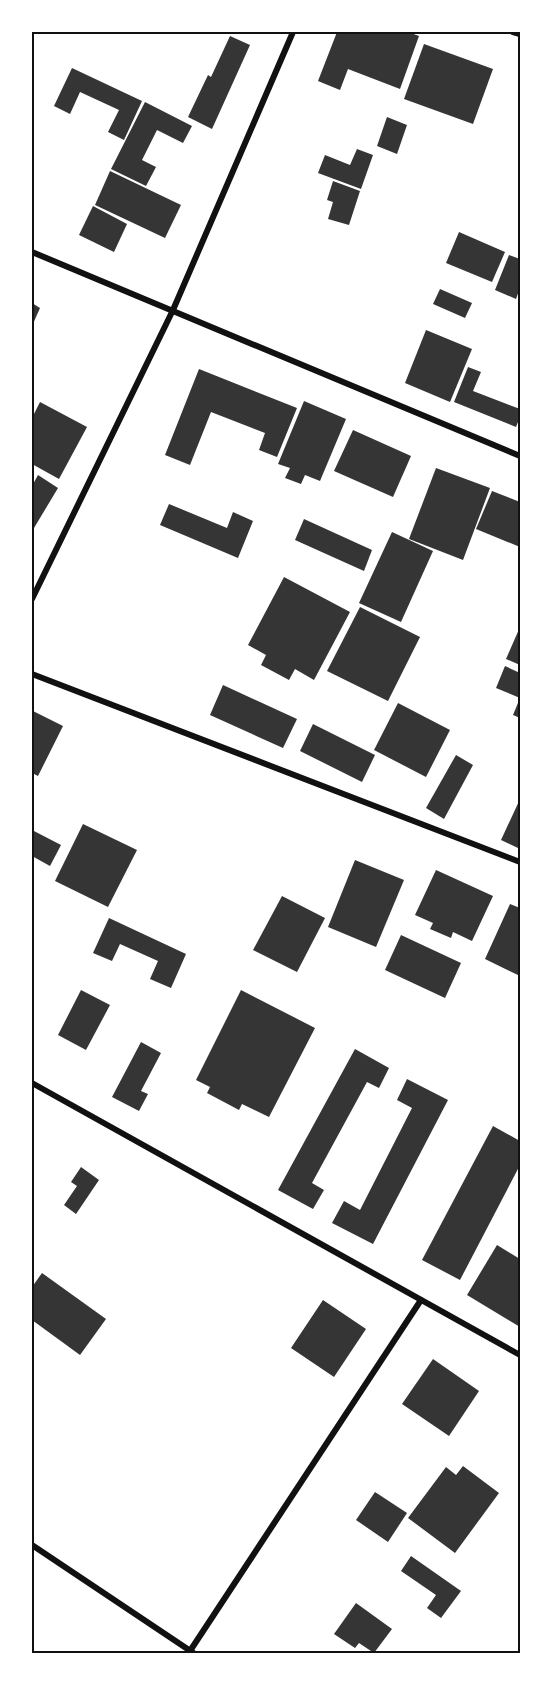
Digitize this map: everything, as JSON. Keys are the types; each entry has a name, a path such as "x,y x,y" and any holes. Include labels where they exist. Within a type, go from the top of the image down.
{"street":[{"path":"32,598 173,310 293,32"},
{"path":"513,32 520,34"},
{"path":"32,252 520,456"},
{"path":"32,674 520,862"},
{"path":"32,1083 520,1355"},
{"path":"32,1545 191,1652 421,1300"}],"building":[{"path":"337,32 408,32 419,36 400,89 348,69 340,90 318,81"},
{"path":"230,36 250,45 212,129 188,117 208,75 211,77"},
{"path":"424,44 493,69 473,124 404,99"},
{"path":"72,68 142,101 124,140 108,132 119,110 80,92 70,114 54,106"},
{"path":"145,102 192,126 183,143 157,130 142,160 156,167 146,186 111,169"},
{"path":"387,117 407,125 397,154 377,146"},
{"path":"357,149 373,155 361,189 318,173 325,155 350,165"},
{"path":"110,171 181,205 165,238 95,205"},
{"path":"333,181 360,191 349,225 328,219 333,202 327,200"},
{"path":"93,206 127,224 114,252 79,235"},
{"path":"459,232 505,252 492,282 446,263"},
{"path":"509,255 520,259 520,288 516,299 495,290"},
{"path":"440,289 472,303 465,318 433,304"},
{"path":"32,303 40,308 32,326"},
{"path":"426,330 472,349 450,402 405,383"},
{"path":"468,367 481,372 473,391 520,409 516,427 454,402"},
{"path":"199,369 297,408 277,457 259,450 265,433 211,412 190,465 165,455"},
{"path":"304,401 346,419 320,481 305,475 301,484 285,478 290,468 278,464"},
{"path":"40,402 87,427 59,479 32,464 32,418"},
{"path":"353,430 411,456 393,497 334,471"},
{"path":"436,468 490,488 463,560 409,539"},
{"path":"38,475 58,488 34,528 32,527 32,486"},
{"path":"492,491 520,502 520,547 476,529"},
{"path":"169,504 227,528 233,512 253,521 238,558 160,525"},
{"path":"304,519 372,550 364,571 295,540"},
{"path":"392,532 433,551 401,622 359,603"},
{"path":"284,577 350,612 314,680 295,669 289,680 261,665 266,655 248,645"},
{"path":"360,607 420,637 388,701 327,671"},
{"path":"520,627 520,665 506,659"},
{"path":"505,666 520,673 520,698 496,688"},
{"path":"223,685 297,719 283,748 210,715"},
{"path":"520,698 520,718 513,715"},
{"path":"398,703 450,730 426,777 374,750"},
{"path":"33,711 63,726 38,776 32,773"},
{"path":"313,724 375,755 362,782 300,751"},
{"path":"456,755 473,765 444,819 426,808"},
{"path":"520,799 520,849 501,840"},
{"path":"83,824 137,850 108,907 55,881"},
{"path":"32,830 61,845 50,866 32,856"},
{"path":"355,860 404,880 376,947 328,927"},
{"path":"436,870 493,896 472,941 453,932 451,938 430,929 433,923 415,915"},
{"path":"282,896 325,918 297,972 253,950"},
{"path":"510,904 520,908 520,976 485,959"},
{"path":"109,918 186,954 171,988 150,979 158,961 120,944 112,961 93,953"},
{"path":"401,935 461,963 445,998 385,970"},
{"path":"81,990 110,1005 86,1050 58,1035"},
{"path":"241,990 315,1028 269,1117 242,1104 239,1110 207,1093 210,1087 196,1080"},
{"path":"141,1042 161,1053 141,1091 148,1094 139,1111 112,1097"},
{"path":"355,1049 389,1068 379,1088 367,1082 312,1183 324,1190 313,1209 278,1190"},
{"path":"407,1079 448,1100 373,1244 332,1223 344,1201 360,1210 412,1108 397,1100"},
{"path":"493,1126 520,1141 520,1165 460,1280 422,1260"},
{"path":"81,1167 99,1180 76,1214 64,1205 77,1186 71,1182"},
{"path":"497,1245 520,1259 520,1327 467,1295"},
{"path":"42,1273 106,1319 80,1355 32,1320 32,1287"},
{"path":"323,1300 366,1329 334,1377 291,1348"},
{"path":"433,1359 479,1391 449,1436 402,1404"},
{"path":"463,1466 499,1493 455,1553 408,1518 446,1467 456,1475"},
{"path":"375,1492 407,1513 388,1542 356,1520"},
{"path":"411,1556 461,1591 441,1618 427,1608 436,1595 401,1571"},
{"path":"356,1603 392,1629 374,1653 359,1643 355,1648 334,1634"}]}
